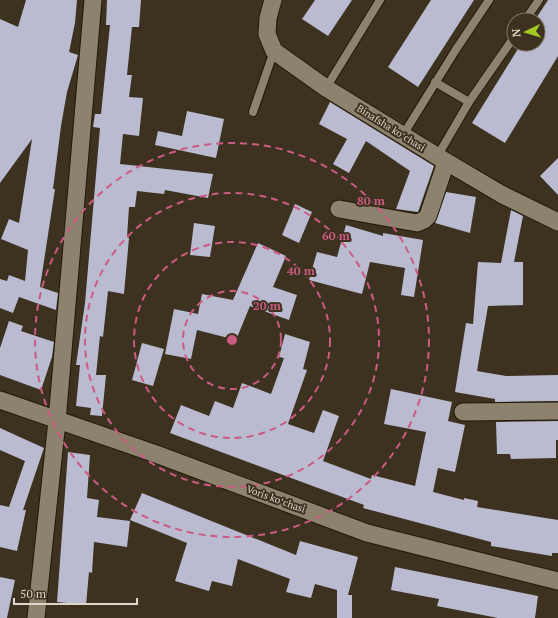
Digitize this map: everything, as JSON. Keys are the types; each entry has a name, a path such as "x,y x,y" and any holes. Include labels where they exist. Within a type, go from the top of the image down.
{"street":[{"path":"36,618 57,421 93,0"},
{"path":"273,0 268,18 267,34 274,51"},
{"name":"Binafsha koʻchasi","path":"274,51 326,88 443,160 501,194 558,222"},
{"path":"339,209 417,223 424,220 428,216 443,160"},
{"name":"Voris koʻchasi","path":"0,400 156,454 367,533 558,581"},
{"path":"463,412 558,411"}],"lane":[{"path":"326,88 380,0"},
{"path":"403,135 435,82 489,0"},
{"path":"531,12 539,0"},
{"path":"443,160 440,150 469,102 506,49"},
{"path":"253,112 274,51"},
{"path":"435,82 469,102"}],"building":[{"path":"26,0 77,0 75,23 69,52 78,55 67,92 61,126 53,189 55,189 40,287 58,293 56,310 19,297 13,313 0,308 0,279 7,281 9,275 25,281 28,250 1,239 9,219 19,223 32,139 0,183 0,19 18,27"},
{"path":"107,0 141,0 139,27 132,27 127,75 132,75 129,97 143,98 139,136 123,134 120,164 213,174 208,198 165,190 164,194 137,191 135,207 129,207 127,237 129,238 124,294 108,291 103,337 100,336 96,375 106,375 102,416 90,415 91,408 76,406 80,365 76,365 85,303 100,128 93,127 95,114 101,114 110,25 106,25"},
{"path":"315,0 352,0 328,36 302,19"},
{"path":"431,0 474,0 418,87 388,67"},
{"path":"548,0 558,0 558,56 505,143 472,123 516,52 546,52 546,12 540,12"},
{"path":"330,102 434,166 418,212 396,209 410,171 366,141 349,173 333,164 347,139 319,124"},
{"path":"187,111 224,119 216,158 155,145 158,131 182,136"},
{"path":"558,158 558,195 540,176"},
{"path":"446,192 476,197 470,233 435,223"},
{"path":"295,204 312,212 299,243 282,235"},
{"path":"511,210 523,216 514,262 523,262 523,305 488,306 477,371 506,376 558,375 558,401 495,402 495,399 455,392 466,323 473,324 478,262 501,263"},
{"path":"194,223 215,226 210,257 190,255"},
{"path":"346,225 383,236 383,233 423,240 414,297 401,295 405,268 370,262 362,294 309,280 317,252 337,257"},
{"path":"258,243 286,256 273,287 297,295 289,320 250,306 236,340 197,330 191,359 165,354 174,309 198,314 202,294 233,300"},
{"path":"9,321 23,326 21,331 54,342 52,357 41,390 0,375 0,348"},
{"path":"285,334 310,342 303,369 307,370 288,424 314,433 323,410 339,416 323,461 371,479 372,475 415,486 426,432 384,424 391,389 452,402 448,421 465,425 455,472 438,468 433,492 464,500 464,498 478,501 477,507 558,520 558,553 552,553 552,556 491,546 491,542 363,508 364,505 170,433 181,405 209,416 215,401 233,408 242,383 271,394 284,358 279,357"},
{"path":"142,343 164,349 153,386 132,380"},
{"path":"558,421 556,458 511,459 510,454 497,454 496,422"},
{"path":"0,428 44,448 23,510 26,510 17,551 0,547 0,505 9,507 25,461 0,450"},
{"path":"68,452 90,455 87,498 99,500 97,517 130,521 127,547 94,542 92,573 89,572 86,605 57,602"},
{"path":"142,493 296,555 300,541 358,557 348,595 352,595 352,618 337,618 337,590 315,584 311,598 286,592 290,579 238,559 232,586 212,581 209,591 175,581 187,543 130,520"},
{"path":"395,567 538,596 535,618 498,618 437,606 439,599 391,590"},
{"path":"0,577 15,580 7,618 0,618"}]}
